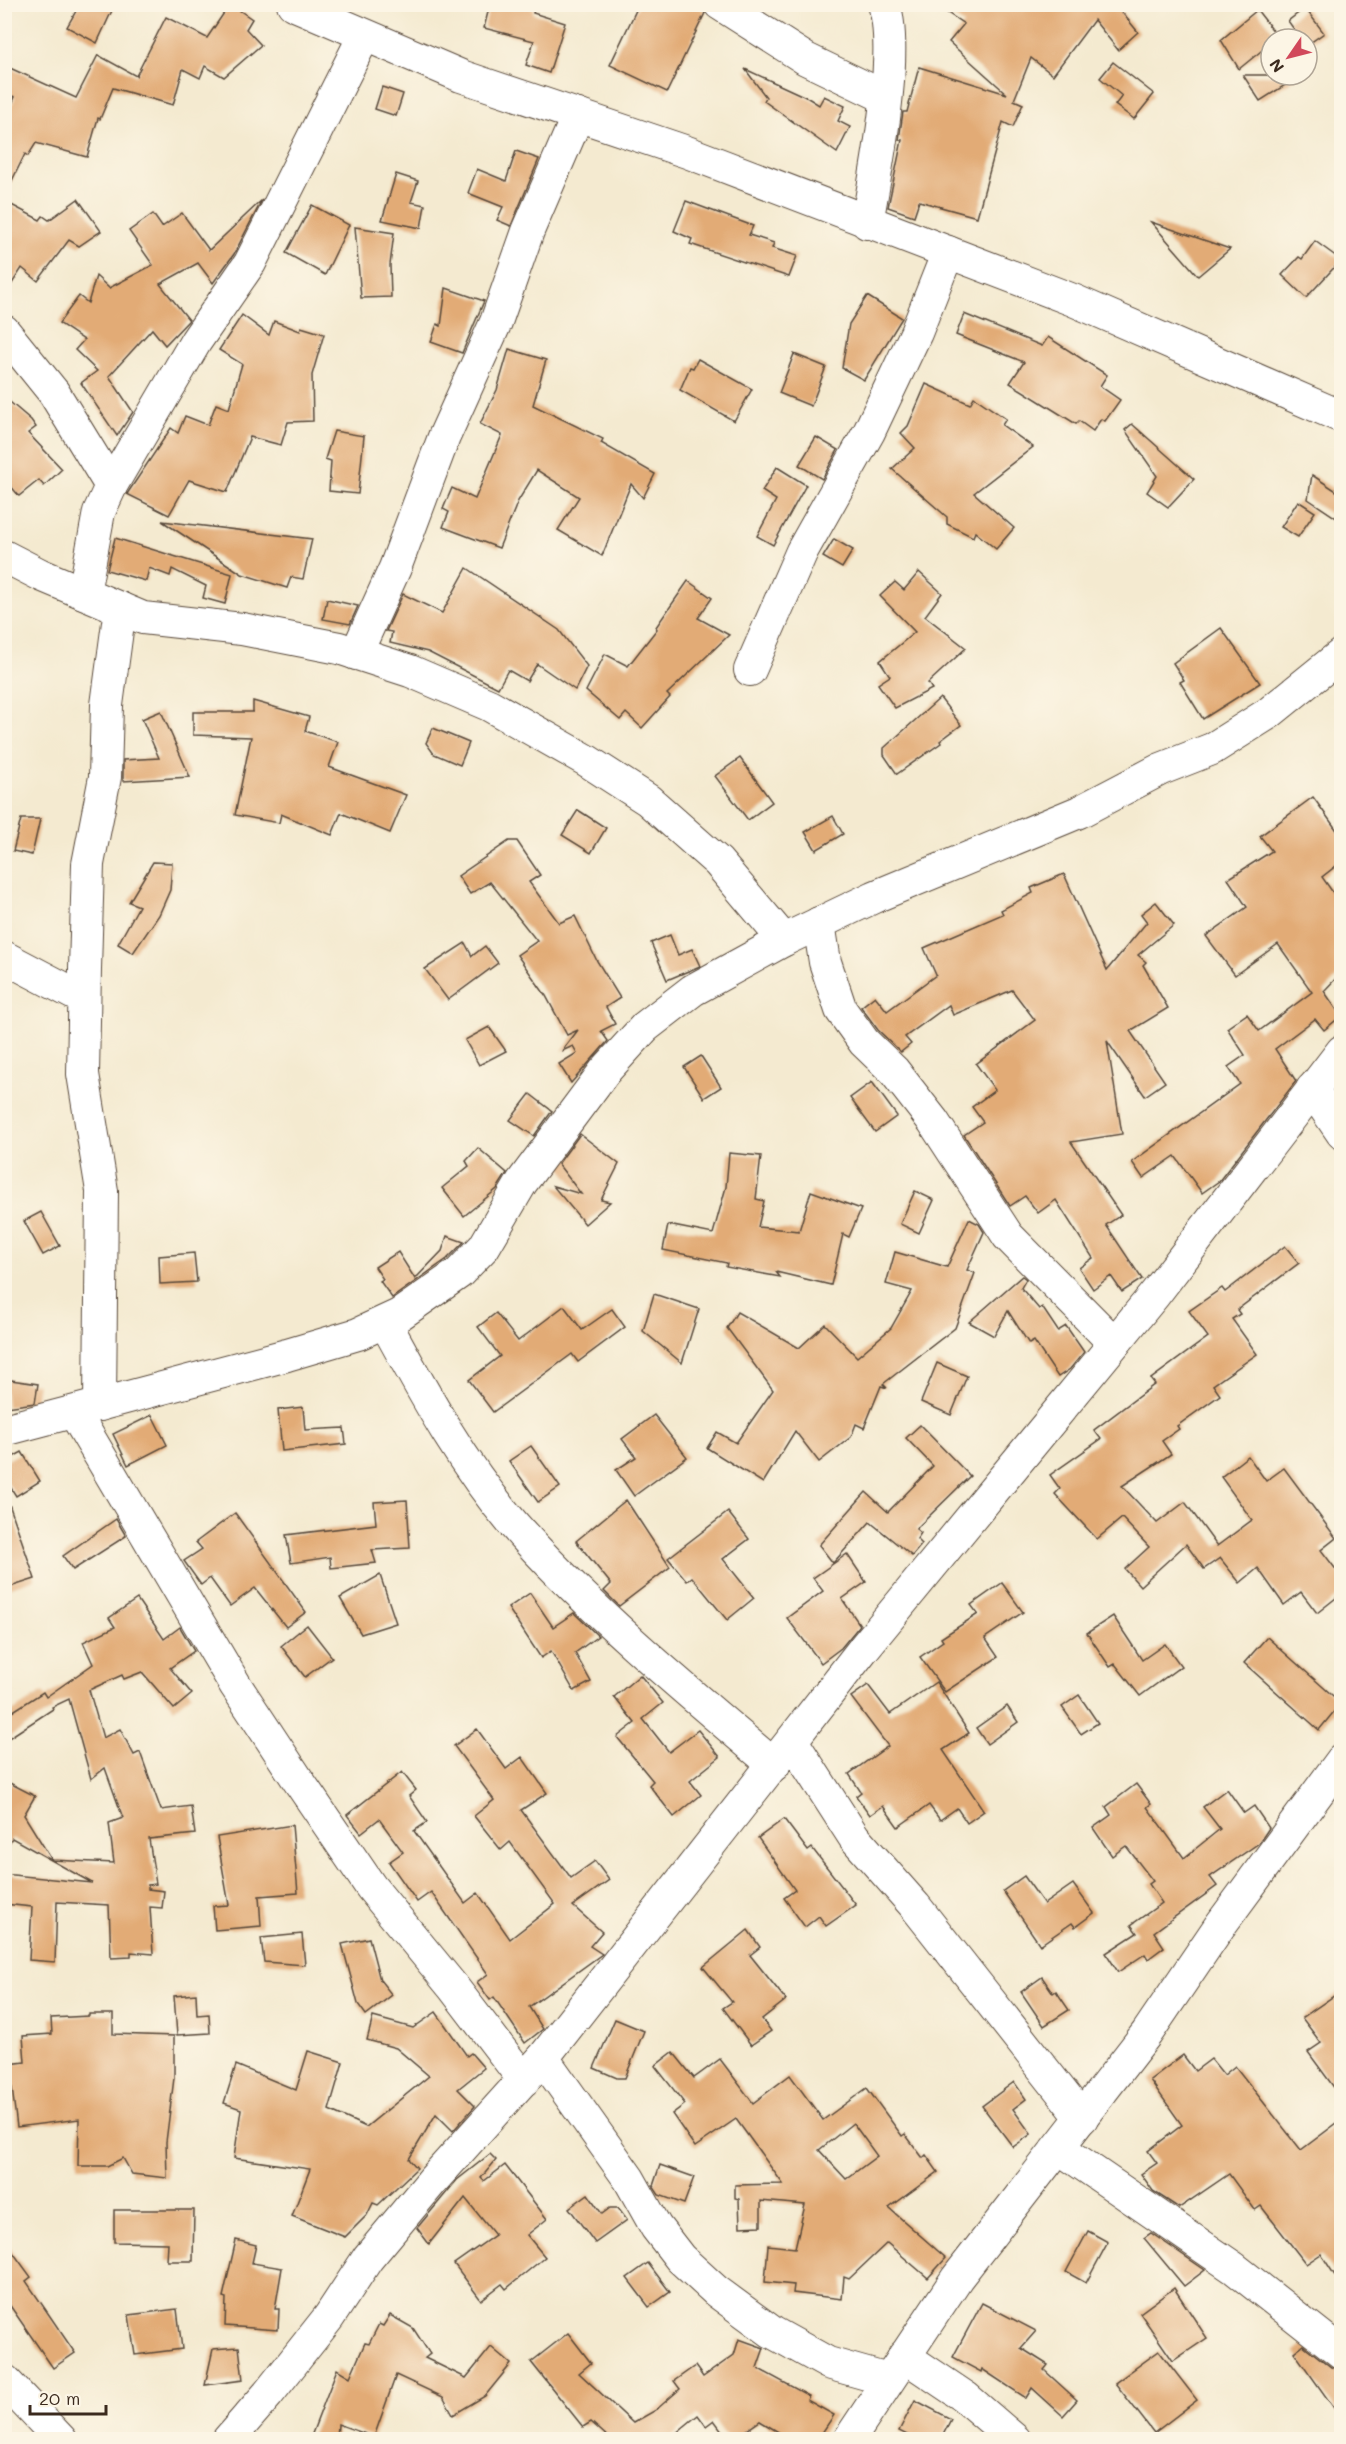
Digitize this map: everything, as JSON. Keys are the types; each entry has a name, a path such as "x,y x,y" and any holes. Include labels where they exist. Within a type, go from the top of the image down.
{"street":[{"path":"293,4 461,76 687,152 867,223 1073,300 1341,417"},
{"path":"720,4 806,59 885,97"},
{"path":"867,223 889,63 889,18 884,4"},
{"path":"84,593 99,512 111,486 196,341 250,263 364,36"},
{"path":"356,654 395,568 444,437 496,322 528,231 578,115"},
{"path":"750,670 802,551 874,422 916,333 948,252"},
{"path":"4,331 54,393 111,486"},
{"path":"4,556 143,618 242,628 356,654 410,671 489,705 586,760 648,800 718,862 784,940"},
{"path":"120,608 107,705 105,777 88,864 83,1074 102,1191 87,1408 230,1676 371,1887 453,1987 617,2160 656,2227 680,2258 716,2291 772,2332 828,2363 896,2368 965,2397 1015,2439"},
{"path":"4,1430 297,1352 358,1334 385,1322 459,1273 484,1247 522,1182 604,1072 645,1027 693,990 819,923 943,866 1079,812 1161,769 1212,749 1269,713 1341,654"},
{"path":"819,923 825,962 841,1010 864,1042 894,1071 933,1121 1008,1236 1114,1343"},
{"path":"4,957 84,999"},
{"path":"228,2439 268,2394 328,2317 368,2258 533,2069 864,1648 1114,1343 1341,1051"},
{"path":"1312,1089 1341,1133"},
{"path":"385,1322 424,1394 461,1455 522,1534 627,1641 783,1753 915,1906 1082,2118"},
{"path":"849,2439 957,2278 1147,2034 1219,1928 1341,1760"},
{"path":"1059,2148 1234,2268 1341,2353"},
{"path":"4,2380 61,2439"}],"building":[{"path":"80,4 115,4 97,43 67,27"},
{"path":"230,4 252,19 246,29 261,45 224,77 205,66 200,78 183,69 173,105 113,88 100,119 98,118 87,157 36,143 28,156 25,154 4,197 4,122 15,97 4,93 4,80 10,68 76,98 98,55 136,76 166,17 207,38"},
{"path":"490,4 521,4 534,8 533,13 565,23 549,73 526,65 534,41 484,28"},
{"path":"639,4 694,4 703,9 705,13 667,92 610,65"},
{"path":"934,4 1115,4 1138,32 1118,50 1094,20 1053,75 1031,58 1014,100 1023,104 1013,127 1003,122 977,217 919,201 914,216 888,207 902,140 899,140 903,112 907,112 919,67 1007,94 949,42 964,24"},
{"path":"1305,8 1324,33 1319,37 1319,27 1292,27 1288,21"},
{"path":"1257,10 1270,27 1259,27 1259,53 1239,69 1221,40"},
{"path":"1113,62 1154,94 1134,119 1115,105 1122,96 1100,78"},
{"path":"745,69 819,105 824,96 845,106 838,121 850,127 837,153 764,101 766,97"},
{"path":"1243,75 1259,75 1259,87 1282,87 1260,101"},
{"path":"382,87 403,94 396,116 375,109"},
{"path":"516,151 539,159 511,226 497,220 503,207 468,193 477,169 506,181"},
{"path":"396,174 418,181 411,202 425,205 421,228 382,220"},
{"path":"78,199 101,231 79,246 69,240 38,281 22,268 4,296 4,201 40,220 43,216 49,220"},
{"path":"262,200 234,254 213,283 198,263 160,284 189,320 165,345 152,329 109,376 133,412 117,436 81,383 97,371 75,350 84,340 59,323 79,296 88,303 96,276 109,288 153,265 129,231 153,214 162,227 182,213 209,250"},
{"path":"686,201 753,226 749,235 774,243 772,248 797,256 789,277 690,244 692,239 674,231"},
{"path":"312,205 349,225 325,275 286,253"},
{"path":"1151,222 1230,249 1198,276"},
{"path":"355,227 394,233 390,265 391,297 361,298"},
{"path":"1315,241 1341,260 1306,298 1282,275 1299,257 1302,259"},
{"path":"446,288 484,301 462,353 431,342 437,324 441,326"},
{"path":"867,296 902,318 864,380 842,368 849,324"},
{"path":"964,314 1042,346 1048,337 1107,375 1100,386 1120,400 1105,421 1101,419 1093,431 1079,421 1076,424 1010,383 1024,362 956,335"},
{"path":"242,315 269,335 274,321 300,331 301,327 324,334 312,375 313,421 288,422 281,445 250,437 227,492 189,480 169,515 127,494 171,428 178,433 185,416 208,425 216,404 229,409 242,364 219,350"},
{"path":"509,349 546,360 533,405 603,439 601,443 655,474 643,498 631,484 602,556 558,530 579,497 537,470 518,501 499,548 443,527 449,512 443,509 452,488 475,499 502,435 480,424 497,390"},
{"path":"794,354 826,367 811,406 779,393"},
{"path":"698,359 752,389 734,421 680,390 690,367 693,368"},
{"path":"926,384 970,404 974,397 1006,419 1002,425 1033,447 974,493 1014,528 996,549 975,532 973,537 947,524 947,517 892,469 915,448 901,433 908,426"},
{"path":"4,397 31,420 36,427 28,433 62,469 44,486 39,480 19,496 4,478"},
{"path":"1132,424 1194,479 1168,507 1147,492 1157,476 1125,430"},
{"path":"334,431 364,436 358,494 329,491 331,461 325,459"},
{"path":"816,437 838,450 822,479 799,465"},
{"path":"777,467 806,485 773,545 757,536 776,500 762,491"},
{"path":"1312,475 1341,494 1341,521 1308,499"},
{"path":"1298,501 1315,512 1298,537 1281,527"},
{"path":"162,521 312,539 303,579 291,577 287,588 242,574"},
{"path":"115,538 232,574 225,604 203,598 206,586 172,569 170,576 149,568 146,581 107,570"},
{"path":"834,539 853,550 842,568 823,557"},
{"path":"467,568 559,630 587,666 575,690 537,664 527,681 508,670 498,688 428,652 390,643 392,632 386,631 403,594 442,613"},
{"path":"919,572 942,593 925,616 966,648 928,683 932,689 895,708 878,684 890,676 880,661 915,632 880,596 895,582 904,590"},
{"path":"688,581 712,598 698,618 729,635 667,694 670,697 642,728 626,713 620,720 586,691 605,654 628,666 657,629 656,627"},
{"path":"327,599 358,606 350,624 323,619"},
{"path":"1221,628 1260,683 1203,719 1180,682 1184,680 1173,663"},
{"path":"940,698 961,725 940,741 941,743 897,774 884,755 884,748"},
{"path":"253,701 309,717 305,731 338,742 329,767 406,795 390,833 341,813 332,835 281,814 279,823 235,815 251,737 193,735 193,712 253,712"},
{"path":"161,711 190,777 123,781 123,760 159,758 142,719"},
{"path":"433,728 469,743 460,765 434,754 426,743"},
{"path":"740,758 772,802 748,820 715,776"},
{"path":"1313,797 1341,836 1341,862 1322,877 1341,904 1341,973 1324,991 1341,1016 1324,1030 1315,1019 1275,1049 1296,1081 1219,1181 1202,1193 1175,1156 1143,1178 1132,1162 1240,1084 1228,1067 1245,1055 1227,1028 1247,1014 1259,1031 1312,992 1278,944 1235,975 1206,936 1247,907 1228,879 1272,851 1260,836"},
{"path":"578,810 606,828 591,853 562,835"},
{"path":"833,816 843,834 816,850 805,832"},
{"path":"21,819 40,819 32,855 13,851"},
{"path":"509,841 517,841 540,875 529,882 559,923 575,916 597,961 620,998 606,1007 615,1024 601,1031 608,1041 571,1083 559,1064 577,1053 573,1046 562,1051 578,1030 567,1035 546,996 517,955 537,941 490,882 470,894 458,876"},
{"path":"153,862 172,863 170,890 159,915 133,953 118,944 139,906 129,902"},
{"path":"1064,874 1107,970 1147,922 1141,914 1156,902 1174,925 1138,955 1146,962 1143,965 1168,1008 1130,1031 1165,1082 1145,1096 1107,1041 1122,1134 1071,1142 1121,1215 1106,1225 1142,1279 1122,1292 1111,1276 1093,1289 1079,1268 1093,1258 1056,1200 1038,1213 1025,1196 1010,1206 964,1135 983,1122 972,1107 995,1090 976,1064 1035,1020 1012,990 953,1015 949,1005 905,1037 911,1044 901,1052 878,1030 861,1007 875,996 887,1011 936,975 924,948 1003,914 1001,910 1033,893 1031,888"},
{"path":"670,935 678,955 692,949 700,966 667,980 651,943"},
{"path":"465,943 472,956 485,946 498,963 448,1000 425,969"},
{"path":"489,1027 506,1051 479,1065 465,1040"},
{"path":"701,1056 721,1087 704,1098 684,1067"},
{"path":"872,1082 897,1116 875,1132 850,1098"},
{"path":"530,1094 552,1111 534,1136 510,1120"},
{"path":"580,1134 619,1164 601,1200 610,1202 585,1224 553,1186 581,1194 558,1164"},
{"path":"478,1148 507,1173 497,1189 464,1216 442,1188 469,1166 466,1161"},
{"path":"729,1153 761,1156 756,1199 764,1201 758,1227 799,1231 811,1191 861,1209 849,1237 843,1234 831,1285 776,1272 780,1277 726,1267 727,1263 663,1250 668,1225 713,1234 726,1187"},
{"path":"915,1191 934,1200 919,1233 900,1224"},
{"path":"41,1212 60,1246 43,1255 24,1221"},
{"path":"969,1219 979,1224 984,1232 967,1270 975,1273 955,1328 883,1384 887,1388 881,1386 864,1428 856,1424 851,1437 819,1462 795,1431 763,1483 707,1448 717,1432 736,1443 773,1390 727,1328 737,1312 799,1348 825,1324 857,1357 891,1328 912,1291 886,1284 895,1252 947,1267"},
{"path":"447,1236 464,1242 447,1259 392,1298 380,1281 383,1279 375,1267 398,1252 415,1279 442,1251"},
{"path":"1285,1246 1299,1263 1237,1310 1240,1314 1232,1319 1257,1354 1213,1385 1220,1395 1177,1426 1179,1429 1162,1441 1171,1454 1122,1486 1157,1523 1185,1502 1217,1546 1252,1520 1221,1477 1248,1456 1266,1481 1284,1468 1336,1538 1321,1550 1341,1576 1341,1594 1317,1613 1301,1592 1284,1605 1258,1568 1240,1583 1220,1558 1204,1569 1186,1544 1140,1586 1125,1569 1149,1547 1122,1518 1097,1539 1055,1494 1060,1489 1050,1475 1101,1439 1094,1430 1155,1384 1151,1379 1208,1337 1189,1311 1222,1288 1225,1292"},
{"path":"194,1253 197,1282 160,1284 159,1256"},
{"path":"1022,1276 1026,1279 1021,1288 1039,1309 1042,1307 1058,1331 1066,1326 1084,1352 1070,1369 1058,1377 1034,1341 1029,1344 1008,1311 994,1336 969,1322"},
{"path":"654,1294 699,1309 682,1363 643,1331"},
{"path":"564,1306 582,1330 612,1309 625,1327 578,1362 572,1354 493,1412 469,1380 500,1356 478,1327 496,1313 518,1341"},
{"path":"937,1363 967,1376 951,1415 921,1402"},
{"path":"4,1379 38,1384 35,1403 7,1407"},
{"path":"303,1407 305,1430 344,1428 346,1444 282,1451 278,1410"},
{"path":"152,1415 167,1445 128,1465 113,1434"},
{"path":"654,1415 687,1457 634,1496 616,1470 636,1457 622,1439"},
{"path":"920,1425 970,1476 916,1529 921,1533 917,1539 922,1544 912,1556 870,1522 833,1563 819,1545 866,1492 888,1512 933,1466 906,1438"},
{"path":"531,1446 560,1487 538,1502 509,1461"},
{"path":"22,1452 40,1481 16,1496 4,1477 4,1462"},
{"path":"407,1500 410,1548 372,1550 376,1563 331,1568 330,1557 291,1563 286,1535 376,1524 374,1502"},
{"path":"626,1500 670,1567 619,1606 604,1591 611,1584 576,1541"},
{"path":"4,1501 8,1501 35,1579 4,1589"},
{"path":"728,1512 749,1539 723,1559 754,1598 727,1620 692,1577 687,1581 668,1558"},
{"path":"235,1513 306,1612 286,1627 255,1588 230,1606 210,1578 201,1585 184,1561 202,1549 196,1542"},
{"path":"116,1519 126,1536 73,1570 63,1556"},
{"path":"847,1554 866,1582 842,1599 860,1625 841,1648 821,1663 787,1618 823,1591 813,1578"},
{"path":"380,1575 396,1623 361,1634 340,1598"},
{"path":"1002,1583 1023,1612 985,1638 998,1657 945,1692 920,1657 943,1641 941,1638 978,1614 971,1605"},
{"path":"530,1593 553,1627 574,1613 598,1636 575,1653 591,1682 574,1691 551,1651 541,1658 508,1608"},
{"path":"137,1599 164,1639 180,1627 194,1651 170,1668 192,1694 174,1709 142,1672 124,1679 122,1675 89,1690 103,1738 120,1729 134,1755 140,1752 161,1810 191,1806 195,1834 149,1839 156,1884 148,1885 148,1889 164,1891 162,1908 150,1907 153,1954 131,1952 131,1957 111,1958 109,1905 57,1902 55,1962 29,1960 32,1907 4,1904 4,1874 92,1883 12,1838 4,1852 4,1780 35,1796 24,1815 52,1860 114,1863 109,1823 123,1818 105,1768 91,1779 69,1699 52,1707 53,1709 4,1741 4,1717 43,1692 46,1697 93,1664 83,1642 115,1627 109,1618"},
{"path":"1113,1616 1142,1660 1165,1644 1181,1666 1140,1696 1115,1664 1110,1667 1087,1633"},
{"path":"307,1625 332,1657 305,1677 281,1646"},
{"path":"1267,1637 1341,1703 1319,1730 1244,1663"},
{"path":"640,1675 663,1703 643,1719 669,1752 698,1730 720,1757 690,1781 701,1795 674,1817 649,1785 653,1781 617,1737 635,1723 614,1697"},
{"path":"936,1682 969,1733 943,1750 984,1811 967,1823 957,1808 940,1820 929,1805 898,1827 883,1806 870,1815 856,1796 861,1792 849,1774 888,1746 851,1697 868,1685 890,1714"},
{"path":"1079,1695 1098,1723 1081,1734 1062,1707"},
{"path":"1007,1706 1018,1722 987,1744 976,1728"},
{"path":"477,1729 506,1769 522,1757 547,1793 521,1810 571,1878 595,1861 609,1880 573,1906 602,1932 590,1946 602,1954 529,2007 543,2029 525,2043 494,1997 490,2000 477,1982 488,1974 431,1892 417,1902 389,1862 403,1852 379,1819 361,1833 347,1815 402,1772 416,1790 409,1796 427,1822 414,1831 465,1903 478,1893 510,1939 555,1904 510,1842 501,1850 474,1816 494,1800 454,1746"},
{"path":"1136,1784 1151,1804 1147,1807 1184,1858 1220,1829 1203,1807 1227,1789 1244,1813 1254,1806 1269,1828 1259,1843 1210,1877 1217,1886 1154,1932 1164,1947 1148,1959 1145,1954 1118,1972 1106,1953 1137,1933 1131,1925 1162,1903 1149,1884 1153,1881 1126,1846 1112,1856 1093,1828 1111,1815 1106,1807"},
{"path":"784,1819 808,1851 812,1848 856,1905 826,1926 819,1916 805,1927 784,1898 795,1890 758,1838"},
{"path":"292,1825 298,1893 259,1896 261,1926 215,1930 213,1906 229,1905 217,1837"},
{"path":"1024,1876 1044,1904 1073,1884 1094,1913 1075,1927 1072,1923 1040,1945 1003,1891"},
{"path":"748,1930 760,1947 750,1955 786,2000 762,2019 771,2031 751,2045 723,2008 732,2002 703,1967"},
{"path":"302,1934 305,1965 264,1962 261,1938"},
{"path":"369,1938 380,1980 392,1995 366,2015 358,2004 342,1944"},
{"path":"1042,1977 1053,1993 1056,1991 1069,2010 1044,2026 1021,1992"},
{"path":"1341,1991 1341,2097 1308,2052 1321,2043 1302,2018"},
{"path":"196,1994 197,2015 209,2014 210,2033 177,2035 174,1996"},
{"path":"436,2012 467,2056 471,2053 484,2068 458,2089 475,2106 453,2131 436,2114 409,2159 417,2168 378,2205 373,2203 367,2215 345,2237 292,2216 310,2169 234,2158 241,2109 224,2103 236,2065 296,2090 308,2051 343,2062 329,2110 366,2127 429,2076 396,2048 367,2040 373,2017 413,2028"},
{"path":"89,2014 113,2014 113,2034 174,2036 174,2078 166,2142 167,2178 132,2174 123,2158 107,2166 78,2166 79,2119 17,2127 9,2064 25,2062 23,2036 52,2034 51,2018 89,2016"},
{"path":"615,2019 644,2031 625,2078 617,2078 594,2068"},
{"path":"673,2052 694,2078 720,2059 753,2103 790,2075 823,2120 867,2088 902,2136 905,2134 923,2158 926,2155 938,2172 889,2208 946,2258 928,2278 887,2243 849,2279 844,2277 842,2299 793,2293 794,2285 765,2282 768,2245 795,2248 805,2205 761,2201 761,2226 740,2227 739,2199 735,2198 735,2185 783,2184 736,2119 695,2147 672,2114 685,2104 655,2066","holes":["853,2123 877,2156 846,2179 819,2150"]},
{"path":"1183,2055 1195,2071 1211,2059 1224,2075 1235,2066 1301,2150 1341,2120 1341,2285 1321,2254 1306,2264 1261,2206 1255,2210 1229,2174 1179,2208 1153,2191 1141,2174 1157,2163 1148,2151 1182,2125 1150,2080"},
{"path":"1014,2082 1026,2099 1013,2109 1031,2134 1013,2147 982,2106"},
{"path":"490,2154 496,2160 481,2178 484,2181 505,2165 547,2219 527,2235 545,2257 506,2289 502,2284 481,2300 454,2264 495,2235 465,2198 429,2244 417,2228 457,2180"},
{"path":"660,2165 694,2177 684,2204 659,2195 653,2186"},
{"path":"588,2194 602,2214 610,2208 618,2208 627,2220 595,2243 569,2208"},
{"path":"114,2210 194,2210 193,2261 167,2261 168,2243 114,2242"},
{"path":"1088,2231 1108,2242 1086,2283 1066,2272"},
{"path":"1151,2233 1205,2270 1184,2286 1144,2238"},
{"path":"4,2240 31,2277 26,2281 75,2353 53,2368 4,2297"},
{"path":"236,2240 256,2245 252,2263 282,2268 275,2309 279,2309 278,2330 225,2326 226,2298 223,2297"},
{"path":"648,2263 670,2292 649,2307 627,2278"},
{"path":"1174,2288 1207,2338 1173,2361 1140,2313"},
{"path":"982,2303 1036,2331 1021,2348 1048,2365 1044,2370 1077,2400 1063,2416 1032,2388 1026,2398 982,2369 981,2372 953,2357"},
{"path":"177,2309 182,2349 135,2355 129,2315"},
{"path":"390,2315 413,2328 430,2354 425,2358 466,2378 491,2347 511,2364 485,2396 453,2415 443,2397 396,2375 374,2437 338,2424 337,2439 310,2439 337,2369 350,2377 365,2343 369,2344 379,2324 383,2326"},
{"path":"568,2333 591,2363 579,2373 633,2423 656,2410 680,2389 674,2381 695,2366 703,2377 734,2355 739,2339 764,2348 757,2368 809,2396 807,2400 834,2415 818,2439 790,2439 760,2421 734,2439 728,2439 714,2420 706,2426 698,2415 669,2439 604,2439 608,2437 591,2422 583,2427 531,2362"},
{"path":"1303,2345 1331,2367 1341,2371 1341,2418 1294,2352"},
{"path":"239,2347 243,2380 205,2385 213,2349"},
{"path":"1159,2351 1197,2400 1154,2433 1115,2383"},
{"path":"915,2400 951,2419 941,2439 915,2439 899,2431"}]}
